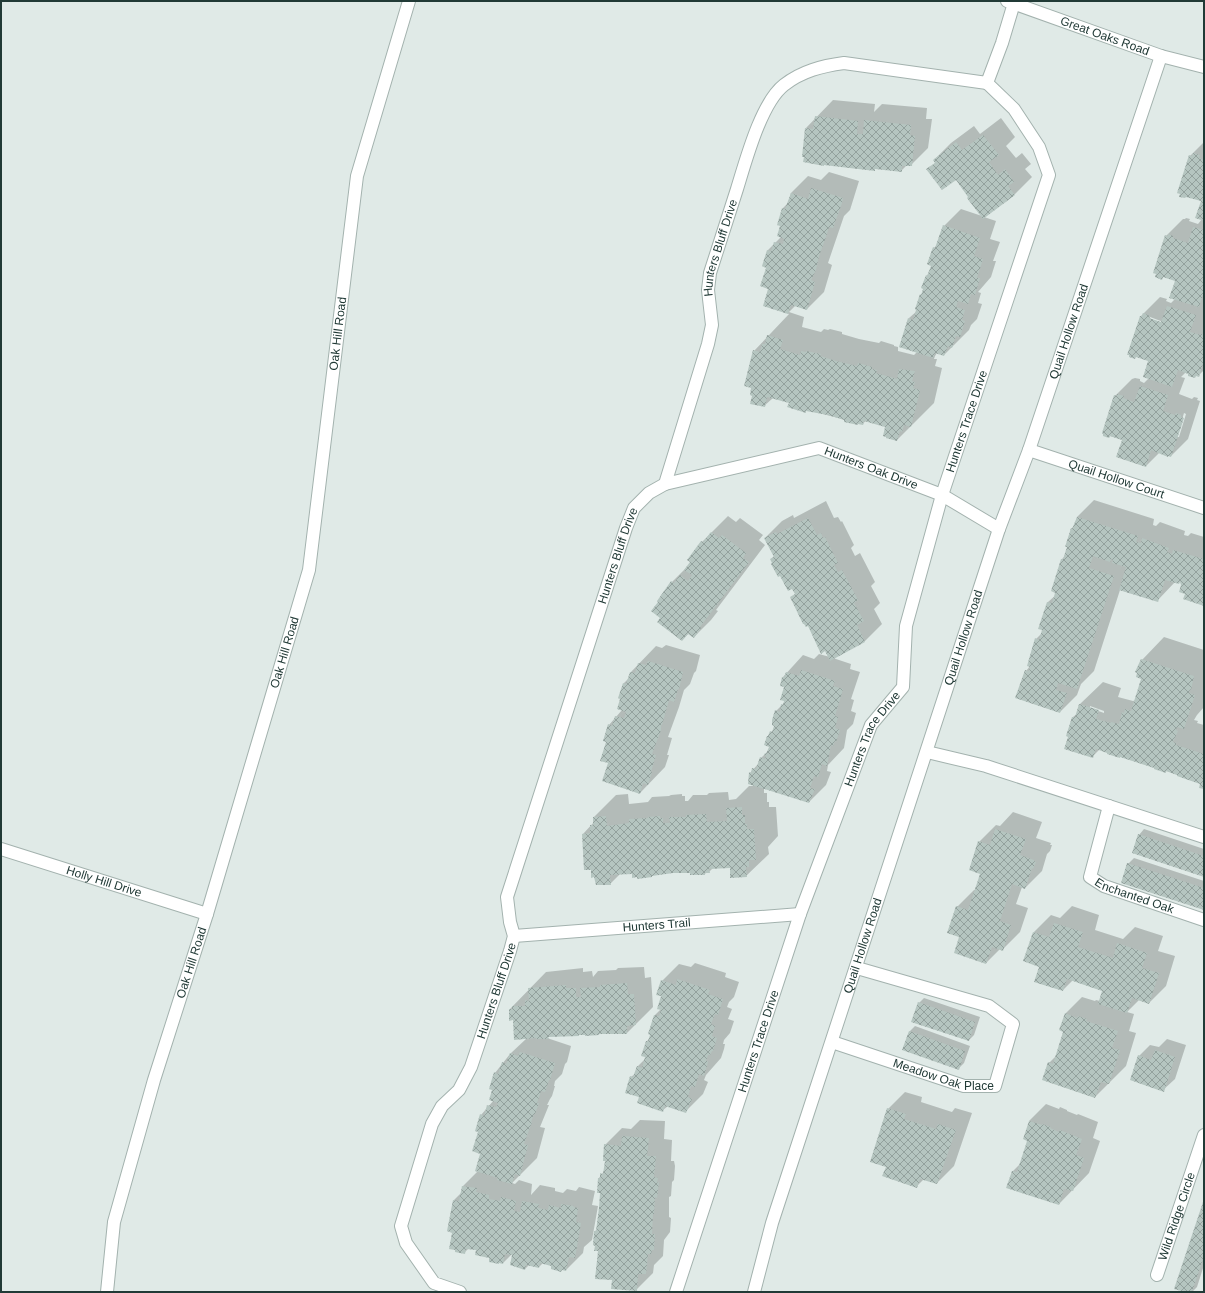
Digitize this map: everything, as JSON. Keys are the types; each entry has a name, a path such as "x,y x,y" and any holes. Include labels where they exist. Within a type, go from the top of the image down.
{"street":[{"name":"Oak Hill Road","path":"107,1292 114,1222 154,1080 207,914 309,570 357,176 409,1"},
{"name":"Great Oaks Road","path":"1010,2 1161,56 1204,67"},
{"path":"987,83 1002,43 1010,2"},
{"name":"Quail Hollow Road","path":"754,1292 772,1223 1000,529 1029,450 1161,56"},
{"name":"Hunters Bluff Drive","path":"460,1292 434,1283 406,1243 401,1226 432,1124 442,1106 458,1090 471,1067 510,951 514,936 510,922 507,897 626,528 634,508 649,493 665,484 708,344 712,325 708,290 710,273 754,137 770,101 784,85 801,74 823,66 844,63 987,83"},
{"name":"Hunters Trace Drive","path":"676,1292 800,914 872,725 903,687 906,626 942,495 1049,175 1039,147 1014,109 987,83"},
{"name":"Hunters Oak Drive","path":"665,484 819,448 942,495 1000,529"},
{"name":"Quail Hollow Court","path":"1029,450 1204,508"},
{"path":"927,752 986,766 1204,837"},
{"name":"Enchanted Oak","path":"1110,806 1090,877 1104,886 1204,920"},
{"name":"Holly Hill Drive","path":"1,849 207,914"},
{"name":"Hunters Trail","path":"514,936 800,914"},
{"name":"Meadow Oak Place","path":"832,1042 964,1086 995,1086 1013,1024 989,1006 857,968"},
{"name":"Wild Ridge Circle","path":"1157,1275 1204,1134"}],"building":[{"path":"815,116 858,121 857,134 863,134 864,120 911,125 910,135 915,136 912,166 902,166 902,172 824,166 803,162 804,157 802,157 805,128 813,129"},
{"path":"983,135 999,155 989,162 998,175 1005,169 1014,182 1008,186 1015,195 983,219 967,198 968,197 956,180 942,190 926,169 935,163 933,160 956,142 962,150"},
{"path":"1193,153 1200,155 1199,158 1204,160 1204,221 1195,218 1201,201 1186,197 1179,197 1180,194 1177,193 1189,155 1192,156"},
{"path":"811,188 843,198 833,228 829,227 816,270 811,280 815,282 807,310 791,305 788,314 763,306 768,289 760,286 766,268 762,266 767,250 771,251 774,242 783,244 784,239 777,236 780,226 777,225 782,208 785,209 791,193 808,199"},
{"path":"943,225 980,238 974,256 983,259 977,278 980,278 975,295 971,294 968,304 958,301 956,307 965,310 962,320 965,321 960,337 956,336 952,348 948,346 944,356 935,353 933,358 899,347 908,318 913,320 915,309 923,289 921,288 931,266 927,264 933,247 935,248"},
{"path":"1193,227 1204,230 1204,291 1199,307 1169,298 1175,281 1163,277 1162,280 1155,277 1156,274 1153,273 1165,235 1168,236 1168,234 1173,236 1173,238 1188,243"},
{"path":"1167,306 1196,315 1190,332 1204,335 1204,360 1199,377 1196,376 1195,378 1188,376 1188,374 1178,370 1172,387 1143,377 1148,361 1136,357 1135,359 1127,355 1140,316 1142,316 1143,313 1150,316 1149,318 1161,322"},
{"path":"767,335 783,340 780,349 800,355 801,351 821,354 820,356 857,366 858,363 872,367 872,369 877,370 876,373 897,379 899,369 915,371 912,381 915,382 913,388 920,390 911,427 904,425 902,432 900,431 897,441 883,436 885,427 864,421 863,425 858,425 844,422 844,420 828,415 806,411 806,413 787,407 789,403 767,397 765,407 750,404 752,396 750,395 751,388 744,386 753,350 760,352 762,344 765,344"},
{"path":"1140,386 1168,395 1163,411 1175,415 1176,413 1184,418 1171,457 1151,450 1146,467 1116,457 1122,440 1110,436 1109,438 1103,436 1102,433 1114,395 1117,396 1117,394 1124,396 1123,398 1134,402"},
{"path":"1077,517 1138,536 1136,542 1141,543 1142,538 1169,548 1167,552 1172,554 1173,550 1204,559 1204,606 1183,599 1185,594 1179,592 1181,585 1180,582 1179,584 1165,580 1158,602 1119,590 1126,567 1112,563 1113,560 1111,559 1110,562 1093,556 1089,568 1114,576 1077,689 1058,683 1056,690 1067,693 1060,713 1015,698 1025,670 1029,671 1030,667 1027,666 1035,638 1039,640 1042,630 1038,629 1047,602 1052,603 1055,593 1051,591 1061,559 1063,559 1067,547 1065,547 1071,528 1072,529"},
{"path":"808,518 817,535 821,533 823,538 825,537 838,563 834,565 838,572 842,570 858,600 854,603 864,621 857,625 865,642 830,661 825,651 821,654 808,626 806,627 803,624 790,597 795,594 792,589 788,591 780,576 778,577 770,559 774,557 764,538 776,532 777,534"},
{"path":"711,532 719,538 722,535 746,553 743,558 749,562 700,627 701,628 694,638 688,634 682,641 657,622 660,618 651,611 671,581 674,583 680,575 688,581 692,575 684,570 690,562 687,560 701,541 703,542"},
{"path":"1141,659 1194,676 1189,693 1195,695 1184,729 1177,727 1176,730 1178,731 1173,742 1176,743 1176,745 1204,754 1204,789 1199,788 1200,784 1177,775 1166,771 1166,773 1096,749 1093,758 1064,749 1068,737 1066,736 1072,717 1075,717 1079,704 1099,710 1096,719 1111,723 1119,724 1122,712 1124,713 1125,709 1131,711 1141,679 1136,677 1137,673 1135,672"},
{"path":"648,661 683,672 674,702 669,700 661,725 661,730 652,754 656,755 648,785 643,783 640,794 602,781 608,763 600,761 606,742 603,741 608,724 612,726 615,716 624,718 626,712 617,709 620,699 618,698 623,683 626,684 630,672 635,673 638,663 646,665"},
{"path":"801,670 835,681 833,686 843,689 835,716 838,717 835,728 840,730 836,742 835,741 833,746 831,745 827,766 822,764 818,777 814,776 810,788 815,789 809,803 748,784 749,772 751,773 752,768 756,769 760,757 765,759 766,756 764,755 769,747 764,745 767,736 770,731 772,732 774,726 772,725 772,720 775,710 780,712 781,704 783,705 784,701 780,700 784,687 780,686 782,677 784,677 786,672 799,676"},
{"path":"742,807 742,815 745,815 745,824 747,824 747,829 754,829 756,860 749,860 749,867 746,867 747,877 730,878 730,868 709,869 710,873 705,873 705,875 673,873 637,879 637,877 632,878 632,874 610,875 611,885 596,885 594,877 591,878 591,870 584,870 582,834 590,833 590,825 593,825 593,817 606,816 607,826 629,823 629,819 660,816 660,818 663,818 663,823 670,823 669,817 686,817 686,815 706,814 707,822 727,821 726,808"},
{"path":"995,829 1026,839 1020,855 1036,862 1033,869 1032,868 1025,889 1012,884 1000,921 1011,925 1003,951 992,947 986,964 954,953 959,937 947,933 956,906 968,910 980,874 969,870 978,841 990,845"},
{"path":"1138,834 1204,856 1204,877 1132,853"},
{"path":"1127,863 1204,888 1204,910 1121,883"},
{"path":"1054,923 1083,932 1078,947 1113,958 1117,943 1147,953 1142,968 1159,973 1149,1004 1132,998 1127,1013 1098,1004 1102,991 1067,979 1063,991 1034,982 1039,967 1023,961 1033,932 1049,937"},
{"path":"677,979 710,990 708,994 723,999 718,1015 715,1014 711,1024 715,1026 712,1036 717,1038 713,1051 710,1055 708,1055 704,1076 699,1074 695,1087 691,1086 688,1097 692,1099 686,1113 665,1106 663,1112 637,1103 639,1097 625,1093 630,1076 633,1077 637,1066 642,1068 645,1057 641,1056 646,1041 648,1041 650,1035 648,1034 654,1015 659,1016 661,1010 657,1009 661,996 656,995 661,980 676,985"},
{"path":"627,983 628,994 634,994 636,1025 627,1026 627,1034 579,1035 548,1037 549,1039 536,1038 514,1040 513,1020 509,1021 509,1009 512,1009 512,1006 525,1006 525,1000 529,1001 528,988 566,985 566,988 576,988 576,997 581,997 580,988"},
{"path":"918,1002 975,1022 969,1041 911,1022"},
{"path":"1065,1013 1077,1018 1078,1016 1087,1019 1086,1021 1118,1031 1112,1048 1120,1050 1109,1084 1101,1082 1095,1098 1042,1080 1048,1062 1053,1064 1063,1032 1059,1030"},
{"path":"909,1031 965,1051 959,1070 902,1050"},
{"path":"1155,1050 1175,1057 1164,1092 1130,1080 1138,1055 1151,1060"},
{"path":"520,1052 555,1063 545,1092 541,1091 537,1103 539,1103 524,1144 528,1145 520,1176 515,1174 512,1184 475,1171 480,1154 472,1151 478,1132 475,1131 480,1114 484,1116 487,1105 496,1107 498,1103 489,1100 492,1090 489,1089 494,1072 498,1074 502,1062 506,1064 510,1053 518,1056"},
{"path":"887,1108 906,1114 904,1119 936,1129 938,1124 956,1130 937,1184 920,1179 917,1188 882,1176 886,1167 870,1162"},
{"path":"1029,1121 1051,1127 1050,1128 1059,1132 1060,1130 1082,1139 1076,1155 1084,1158 1073,1191 1064,1189 1059,1205 1006,1188 1012,1171 1017,1172 1027,1141 1023,1139"},
{"path":"622,1136 649,1138 647,1156 656,1156 654,1177 658,1178 657,1183 659,1182 653,1214 652,1234 655,1234 654,1250 652,1250 651,1254 648,1254 646,1274 638,1274 637,1291 611,1289 612,1280 595,1279 598,1251 594,1251 595,1246 593,1245 594,1231 596,1231 599,1208 600,1193 597,1193 598,1178 600,1178 600,1173 603,1174 605,1161 603,1161 604,1144 621,1146"},
{"path":"462,1186 477,1188 476,1192 489,1195 489,1199 500,1201 501,1197 516,1201 514,1211 520,1212 522,1201 539,1204 538,1208 548,1210 549,1205 561,1208 561,1204 578,1208 576,1222 581,1223 575,1258 569,1257 566,1271 562,1270 561,1272 551,1269 551,1266 540,1263 539,1268 526,1265 525,1270 510,1265 512,1255 505,1254 503,1264 499,1264 489,1262 489,1258 475,1255 476,1250 466,1249 465,1254 449,1249 452,1233 447,1231 453,1200 459,1201"},
{"path":"1204,1199 1204,1256 1192,1292 1185,1292 1174,1289"}]}
